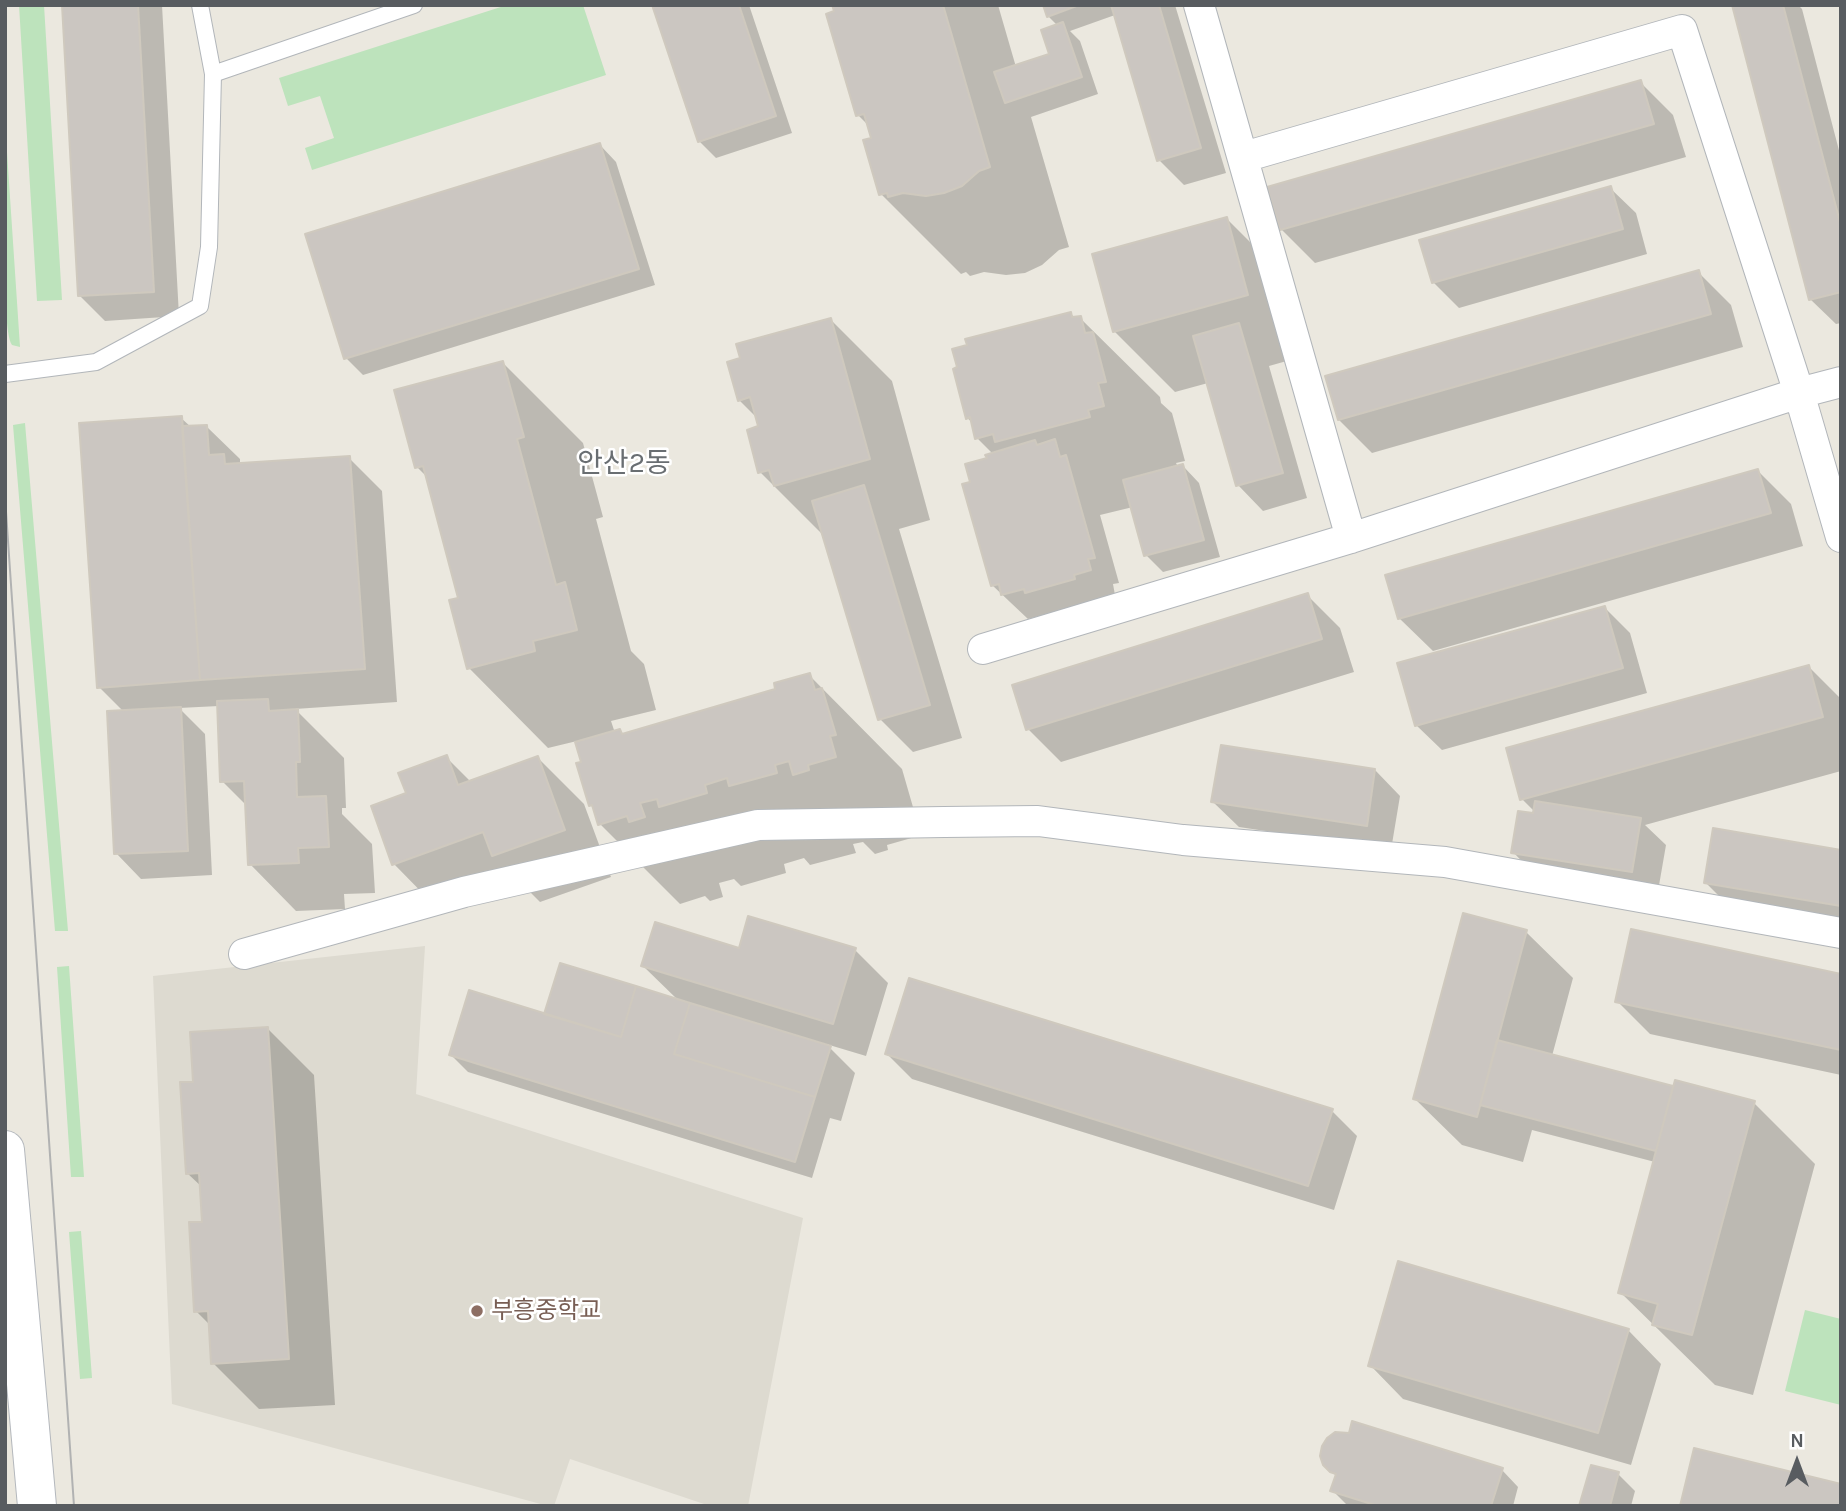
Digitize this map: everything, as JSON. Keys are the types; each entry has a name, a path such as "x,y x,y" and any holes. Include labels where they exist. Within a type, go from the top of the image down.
{"main road":[{"path":"6,1164 37,1506"}],"street":[{"path":"1199,5 1351,538"},
{"path":"1244,158 1682,30 1799,393 1841,537"},
{"path":"983,649 1351,538 1799,393 1841,382"},
{"path":"244,954 464,892 758,825 1038,821 1183,840 1445,862 1841,933"}],"lane":[{"path":"5,373 96,362 200,306 209,247 213,74 201,5"},
{"path":"213,74 414,5"}],"shaded area":[{"name":"부흥중학교","path":"425,946 416,1094 803,1218 748,1506 710,1506 570,1459 554,1506 548,1506 172,1404 153,976"}],"green space":[{"path":"19,5 44,5 62,300 37,301"},
{"path":"507,5 583,5 606,75 312,170 305,148 334,138 320,96 288,106 279,78"},
{"path":"5,122 20,347 12,345 6,307"},
{"path":"25,423 68,931 55,931 13,425"},
{"path":"69,966 84,1177 71,1177 57,967"},
{"path":"81,1231 92,1378 80,1379 69,1232"},
{"path":"1805,1310 1841,1319 1841,1405 1785,1391"}],"building":[{"path":"62,5 138,5 154,292 78,296"},
{"path":"652,5 739,5 776,116 698,142"},
{"path":"832,5 943,5 990,167 979,171 962,186 944,193 926,196 903,193 888,197 887,193 879,195 863,140 871,138 864,114 856,116 826,14 834,11"},
{"path":"1043,5 1079,5 1047,17"},
{"path":"1111,5 1159,5 1201,148 1157,161"},
{"path":"1732,5 1783,5 1841,226 1841,292 1809,300"},
{"path":"1063,22 1082,77 1005,103 994,72 1049,54 1041,30"},
{"path":"1641,80 1654,124 1280,230 1267,187"},
{"path":"600,143 639,269 344,359 305,234"},
{"path":"1611,186 1623,229 1432,283 1419,240"},
{"path":"1227,217 1248,295 1113,332 1092,254"},
{"path":"1699,270 1711,314 1338,420 1325,376"},
{"path":"1071,312 1072,317 1081,316 1085,333 1093,332 1106,382 1098,383 1104,406 1088,410 1090,417 995,442 993,434 975,439 970,417 966,419 953,369 957,367 952,349 967,345 965,339"},
{"path":"831,318 870,459 774,486 769,470 758,473 747,430 758,426 750,397 738,401 727,362 740,358 736,344"},
{"path":"1239,323 1283,473 1236,486 1193,336"},
{"path":"503,361 524,437 517,439 556,585 565,582 577,630 533,641 535,651 467,669 449,600 458,598 423,466 415,468 394,390"},
{"path":"182,416 200,680 97,688 79,423"},
{"path":"207,425 209,455 224,454 225,464 350,456 365,669 200,680 182,426"},
{"path":"1055,439 1060,457 1066,455 1095,558 1088,559 1091,570 1074,575 1075,579 1025,593 1024,589 1001,595 999,584 991,586 962,484 970,482 965,464 1035,440 1037,445"},
{"path":"1183,464 1204,540 1144,556 1123,480"},
{"path":"1758,469 1771,513 1398,619 1385,575"},
{"path":"864,485 930,705 878,720 812,501"},
{"path":"1308,593 1322,639 1026,730 1012,685"},
{"path":"1605,606 1623,668 1415,726 1397,663"},
{"path":"1809,665 1823,717 1520,800 1506,748"},
{"path":"810,673 815,690 822,688 836,735 830,736 836,757 808,765 809,770 793,775 789,761 775,765 777,773 729,786 727,778 705,785 707,793 659,807 657,799 640,803 645,817 629,822 627,816 598,825 592,805 589,806 576,763 581,762 575,742 620,729 622,734 775,689 774,683"},
{"path":"268,699 269,711 298,709 300,762 296,762 297,797 326,796 329,847 298,848 299,863 248,865 244,781 220,782 217,701"},
{"path":"181,707 188,851 114,854 107,711"},
{"path":"1221,745 1375,769 1367,826 1211,802"},
{"path":"447,755 458,785 538,756 565,830 492,856 483,832 392,865 371,806 406,793 398,773"},
{"path":"1535,801 1641,818 1632,872 1511,853 1518,811 1533,813"},
{"path":"1713,828 1841,850 1841,906 1704,883"},
{"path":"1463,913 1527,930 1477,1117 1413,1099"},
{"path":"748,916 856,948 833,1024 641,966 655,922 739,948"},
{"path":"1631,929 1841,974 1841,1050 1615,1002"},
{"path":"560,963 636,986 621,1037 544,1014"},
{"path":"909,978 1333,1109 1308,1186 885,1054"},
{"path":"636,986 690,1003 674,1054 815,1097 795,1162 449,1055 469,990 621,1037"},
{"path":"690,1003 831,1046 815,1097 674,1054"},
{"path":"268,1027 289,1359 211,1364 208,1311 194,1312 189,1222 202,1222 199,1173 186,1174 180,1082 193,1082 190,1032"},
{"path":"1497,1040 1673,1086 1656,1151 1480,1105"},
{"path":"1675,1080 1755,1101 1692,1335 1652,1325 1658,1304 1618,1293"},
{"path":"1398,1261 1629,1329 1598,1433 1368,1366"},
{"path":"1352,1421 1503,1468 1491,1506 1378,1506 1330,1491 1336,1474 1323,1465 1320,1456 1322,1446 1335,1432 1349,1433"},
{"path":"1694,1448 1841,1484 1841,1506 1680,1506"},
{"path":"1591,1465 1619,1472 1610,1506 1579,1506"}],"tram line":[{"path":"5,497 74,1506"}],"place":[{"name":"부흥중학교","path":"477,1311"}],"district":[{"name":"안산2동","path":"624,464"}]}
